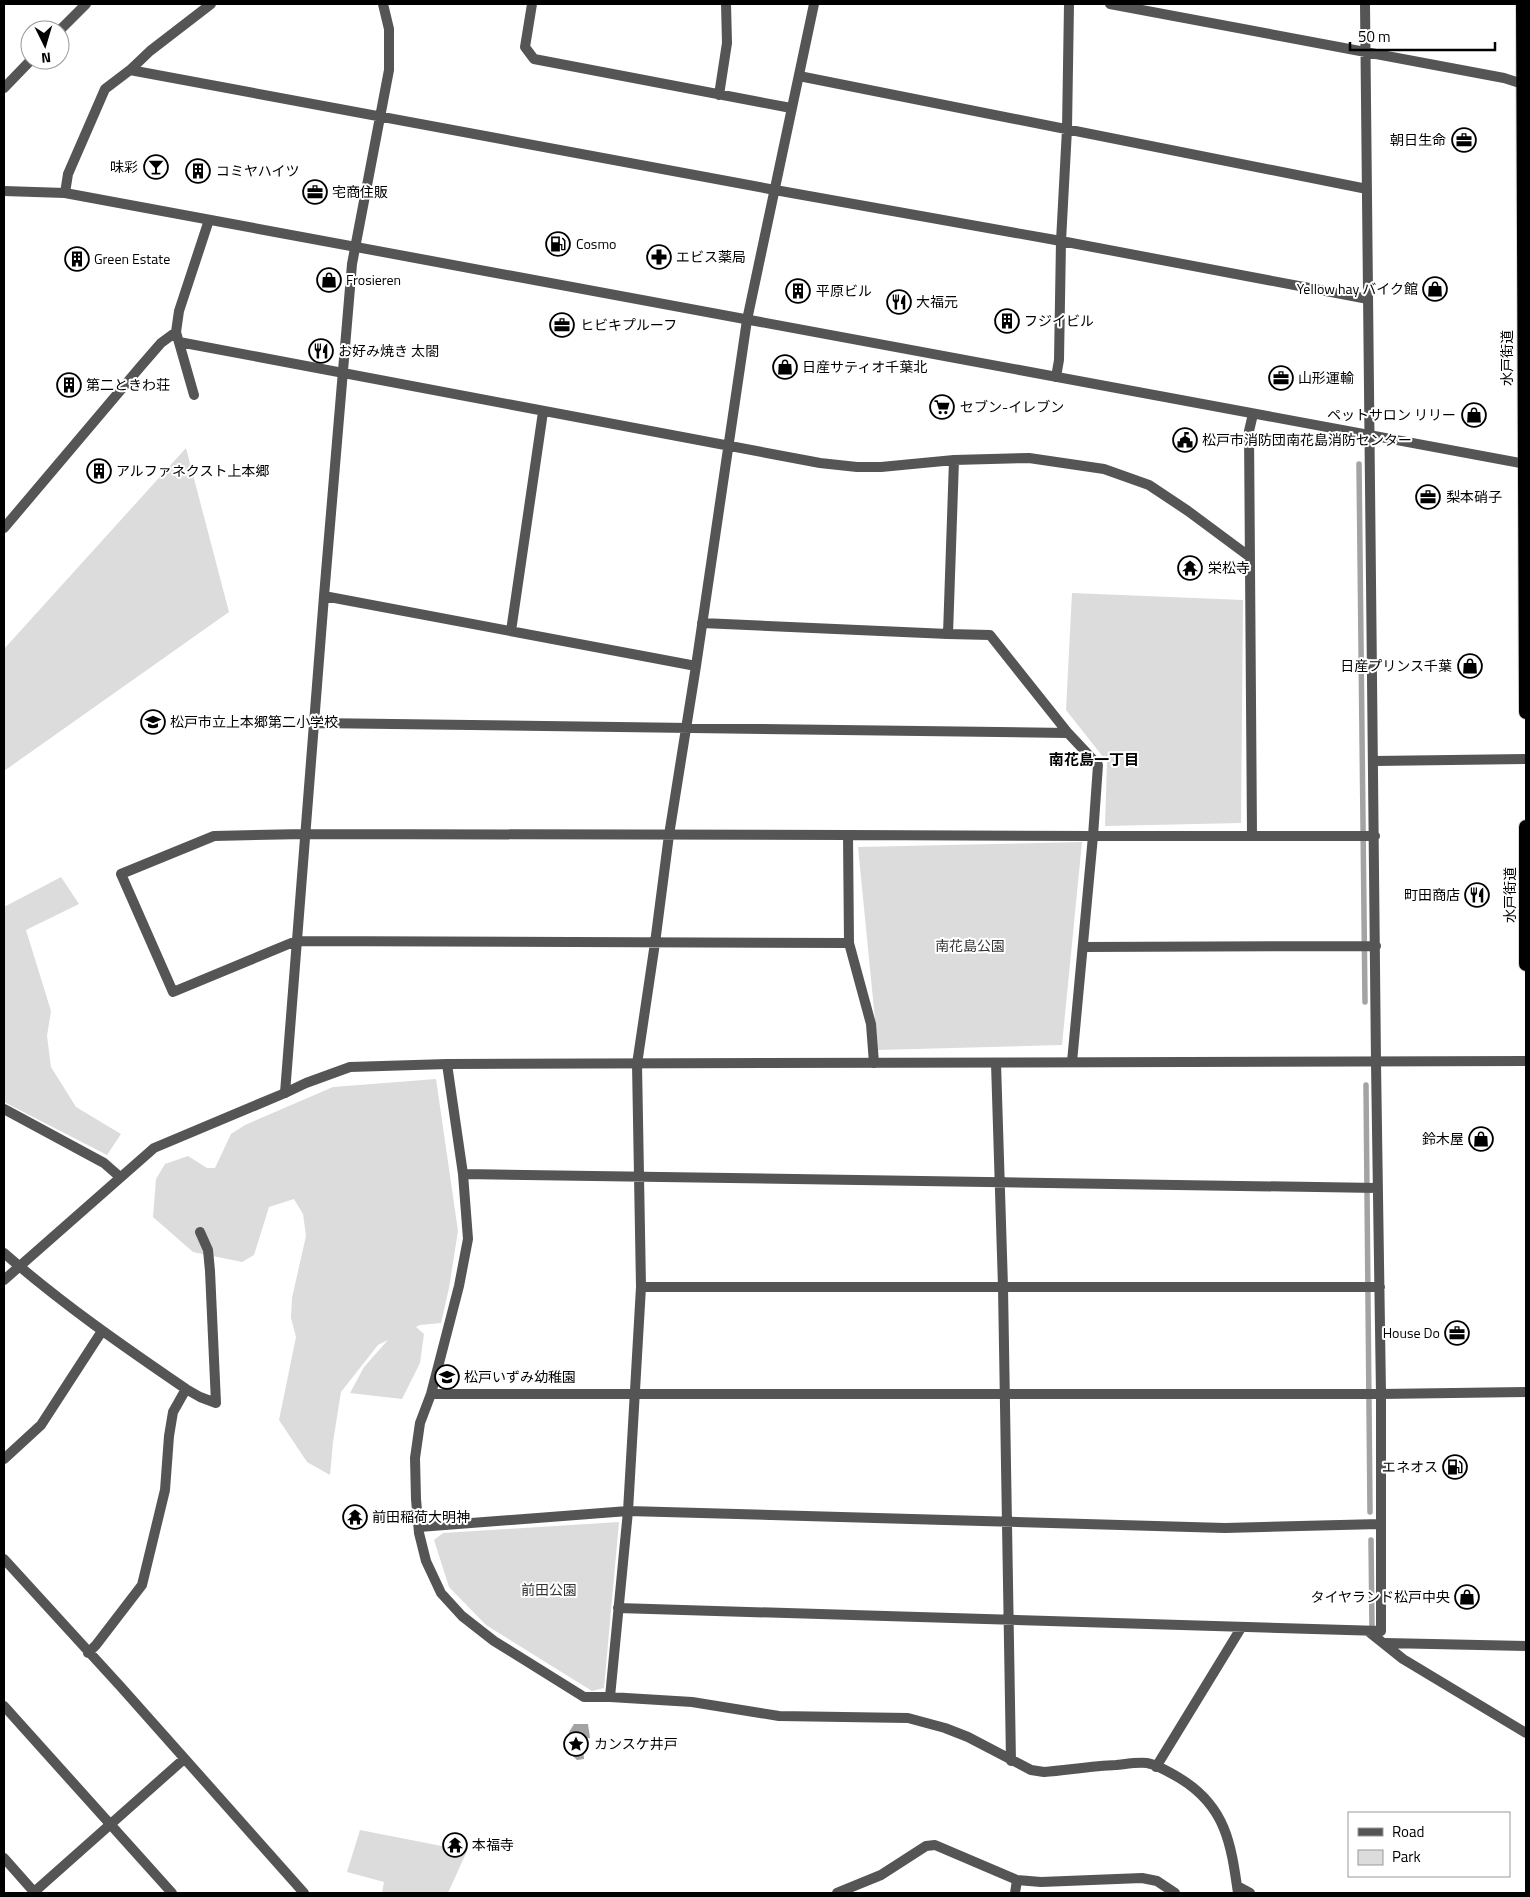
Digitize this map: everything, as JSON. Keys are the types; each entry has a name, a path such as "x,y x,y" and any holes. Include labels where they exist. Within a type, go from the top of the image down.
{"highway":[{"name":"水戸街道","path":"1523,4 1525,85 1526,712"},
{"name":"水戸街道","path":"1526,827 1526,964"}],"street":[{"path":"70,20 86,4"},
{"path":"64,193 68,174 105,89 130,70 150,50 211,4"},
{"path":"285,1094 352,264 389,70 389,29 382,4"},
{"path":"532,4 525,47 534,59 791,108"},
{"path":"719,94 727,43 726,4"},
{"path":"610,1697 628,1511 642,1287 638,1176 637,1064 669,835 747,320 814,4"},
{"path":"1056,377 1059,360 1061,241 1067,129 1070,4"},
{"path":"1110,4 1504,78 1525,85"},
{"path":"618,1608 1382,1631 1380,1287 1365,4"},
{"path":"4,88 21,70"},
{"path":"130,70 1368,299"},
{"path":"799,76 1367,190"},
{"path":"4,191 64,193 1525,464"},
{"path":"194,395 176,332 180,311 209,220"},
{"path":"4,528 146,360 161,343 176,332"},
{"path":"179,342 820,463 857,467 881,467 954,460 1029,458 1104,469 1149,485 1250,557"},
{"path":"511,631 543,412"},
{"path":"1252,836 1249,431 1253,414"},
{"path":"948,634 954,460"},
{"path":"324,596 696,666"},
{"path":"702,624 990,635 1068,733 1098,765 1072,1062"},
{"path":"315,723 1068,733"},
{"path":"1374,761 1526,759"},
{"path":"849,943 296,941 173,992 121,874 214,836 305,834 1375,836"},
{"path":"848,835 849,943 870,1024 874,1063"},
{"path":"1083,947 1376,946"},
{"path":"4,1280 154,1148 285,1094 306,1083 350,1067 448,1064 1376,1063 1526,1061"},
{"path":"996,1063 1003,1288 1003,1393 1011,1761"},
{"path":"448,1064 463,1174 468,1239 459,1286 430,1394 420,1423 415,1458 416,1498 419,1533 426,1561 441,1593 462,1616 494,1641 584,1697 692,1702 779,1716 908,1718 945,1728 968,1737 1011,1761 1031,1770 1044,1772 1146,1763 1192,1786 1212,1805 1224,1830 1238,1890 1250,1893"},
{"path":"4,1109 104,1163 120,1177"},
{"path":"463,1174 1378,1188"},
{"path":"4,1253 102,1332 186,1389 216,1403 210,1271 208,1250 200,1232"},
{"path":"642,1287 1380,1287"},
{"path":"4,1459 41,1426 102,1332"},
{"path":"88,1653 142,1585 165,1490 168,1436 173,1412 186,1389"},
{"path":"430,1394 1381,1394 1526,1392"},
{"path":"419,1527 628,1511 1225,1528 1380,1524"},
{"path":"4,1559 304,1893"},
{"path":"1156,1767 1241,1628"},
{"path":"1368,1631 1385,1643 1403,1660 1526,1733"},
{"path":"1385,1643 1526,1646"},
{"path":"4,1706 172,1893"},
{"path":"4,1858 34,1893 184,1759"},
{"path":"836,1893 881,1874 926,1846 935,1845 1017,1880 1041,1882 1142,1878 1157,1881 1176,1893"},
{"path":"1015,1893 1017,1880"}],"green space":[{"path":"186,448 229,612 4,771 4,649"},
{"path":"1072,593 1243,600 1241,823 1105,826 1107,762 1066,710"},
{"name":"南花島公園","path":"1082,842 1062,1045 878,1050 858,847"},
{"path":"61,877 79,904 26,930 51,1011 47,1036 51,1067 76,1107 121,1134 107,1155 4,1102 4,907"},
{"path":"436,1079 458,1231 449,1288 441,1323 416,1327 424,1334 420,1363 402,1399 350,1393 364,1367 388,1340 378,1345 341,1392 330,1475 307,1462 279,1420 296,1337 291,1318 292,1298 306,1236 303,1214 294,1199 269,1207 254,1255 242,1262 193,1252 153,1217 156,1179 165,1164 188,1156 207,1168 215,1168 231,1134 245,1125 333,1087"},
{"name":"前田公園","path":"619,1522 604,1688 592,1691 486,1625 449,1587 434,1540 443,1533"},
{"path":"360,1830 467,1851 448,1893 382,1893 384,1882 347,1872"}],"shaded area":[{"path":"574,1724 588,1724 590,1738 582,1739 584,1759 577,1760 570,1753 569,1732"}],"waterway":[{"path":"1359,464 1365,1002"},
{"path":"1366,1085 1370,1512"},
{"path":"1371,1540 1372,1628"}],"place":[{"name":"朝日生命","path":"1464,140"},
{"name":"味彩","path":"156,167"},
{"name":"コミヤハイツ","path":"198,171"},
{"name":"宅商住販","path":"315,192"},
{"name":"Cosmo","path":"558,244"},
{"name":"エビス薬局","path":"659,257"},
{"name":"Green Estate","path":"77,259"},
{"name":"Frosieren","path":"329,280"},
{"name":"Yellow hay バイク館","path":"1435,289"},
{"name":"平原ビル","path":"798,291"},
{"name":"大福元","path":"899,302"},
{"name":"フジイビル","path":"1007,321"},
{"name":"ヒビキプルーフ","path":"562,325"},
{"name":"お好み焼き 太閤","path":"321,351"},
{"name":"日産サティオ千葉北","path":"785,367"},
{"name":"山形運輸","path":"1281,378"},
{"name":"第二ときわ荘","path":"69,385"},
{"name":"セブン-イレブン","path":"942,407"},
{"name":"ペットサロン リリー","path":"1474,415"},
{"name":"松戸市消防団南花島消防センター","path":"1185,440"},
{"name":"アルファネクスト上本郷","path":"99,471"},
{"name":"梨本硝子","path":"1428,497"},
{"name":"栄松寺","path":"1190,568"},
{"name":"日産プリンス千葉","path":"1470,666"},
{"name":"松戸市立上本郷第二小学校","path":"153,722"},
{"name":"町田商店","path":"1477,895"},
{"name":"鈴木屋","path":"1481,1139"},
{"name":"House Do","path":"1457,1333"},
{"name":"松戸いずみ幼稚園","path":"447,1377"},
{"name":"エネオス","path":"1455,1467"},
{"name":"前田稲荷大明神","path":"355,1517"},
{"name":"タイヤランド松戸中央","path":"1467,1597"},
{"name":"カンスケ井戸","path":"576,1744"},
{"name":"本福寺","path":"455,1845"}],"district":[{"name":"南花島一丁目","path":"1094,760"}]}
